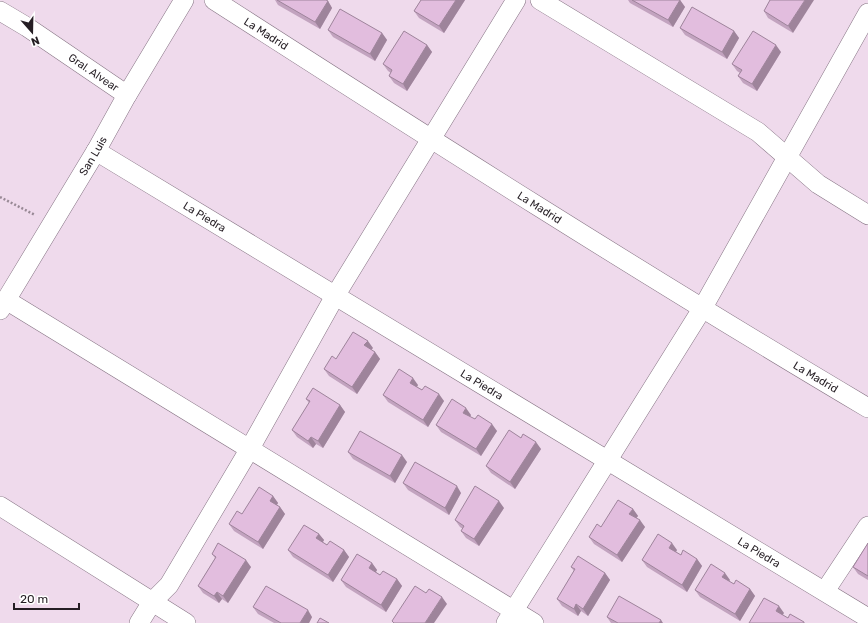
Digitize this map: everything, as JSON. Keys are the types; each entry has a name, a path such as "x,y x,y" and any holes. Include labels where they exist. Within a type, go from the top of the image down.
{"street":[{"name":"San Luis","path":"3,305 53,224 127,95 184,0"},
{"name":"La Madrid","path":"214,0 702,310 868,408"},
{"path":"139,623 152,602 169,585 249,450 335,296 430,138 516,0"},
{"path":"540,0 758,132 818,184 868,215"},
{"name":"Gral. Alvear","path":"0,11 27,27 127,95"},
{"path":"510,617 606,460 702,310 868,12"},
{"name":"La Piedra","path":"96,151 868,618"},
{"path":"3,305 249,450 510,617 534,623"},
{"path":"0,506 186,623"},
{"path":"825,591 868,526"}],"path":[{"path":"0,197 53,224"}],"building":[{"path":"277,0 326,0 328,1 315,22"},
{"path":"421,0 456,0 439,26 414,11"},
{"path":"632,0 680,0 668,20"},
{"path":"770,0 805,0 788,26 764,11"},
{"path":"692,7 734,31 722,52 680,28"},
{"path":"340,9 382,33 370,54 328,30"},
{"path":"404,31 427,45 403,84 389,76 392,70 383,64"},
{"path":"753,31 776,45 752,84 738,76 742,70 732,64"},
{"path":"353,332 368,341 364,345 375,352 352,387 324,369 332,356 336,359"},
{"path":"399,369 413,378 410,383 422,390 425,386 439,394 423,420 383,395"},
{"path":"313,388 340,405 318,441 311,437 308,441 292,430 310,401 306,399"},
{"path":"452,399 466,408 463,413 475,419 478,415 492,424 476,449 436,425"},
{"path":"509,430 521,438 523,434 536,442 510,482 486,466"},
{"path":"360,431 402,455 390,476 348,452"},
{"path":"415,462 457,486 445,508 403,483"},
{"path":"475,486 499,501 474,539 461,531 464,526 455,520"},
{"path":"259,487 273,496 270,501 280,507 258,542 229,524 237,511 242,514"},
{"path":"618,500 633,509 629,514 640,520 617,555 589,537 597,524 601,527"},
{"path":"304,525 319,534 316,538 327,545 330,541 344,550 328,575 288,550"},
{"path":"658,534 672,543 669,548 681,555 683,550 697,559 682,585 642,560"},
{"path":"218,543 246,560 223,596 217,592 214,596 198,586 216,557 212,554"},
{"path":"868,543 868,576 853,567"},
{"path":"357,554 372,563 369,568 380,575 383,571 397,579 381,605 341,580"},
{"path":"578,556 605,573 583,609 576,604 574,609 557,599 575,569 571,567"},
{"path":"711,564 725,573 722,577 734,584 736,580 750,589 735,614 695,590"},
{"path":"266,586 308,610 300,623 281,623 253,607"},
{"path":"415,586 426,593 429,589 442,597 425,623 394,623 392,621"},
{"path":"619,596 661,620 659,623 618,623 607,617"},
{"path":"764,598 779,606 776,611 788,618 790,614 804,623 749,623"},
{"path":"320,618 329,623 317,623"}]}
